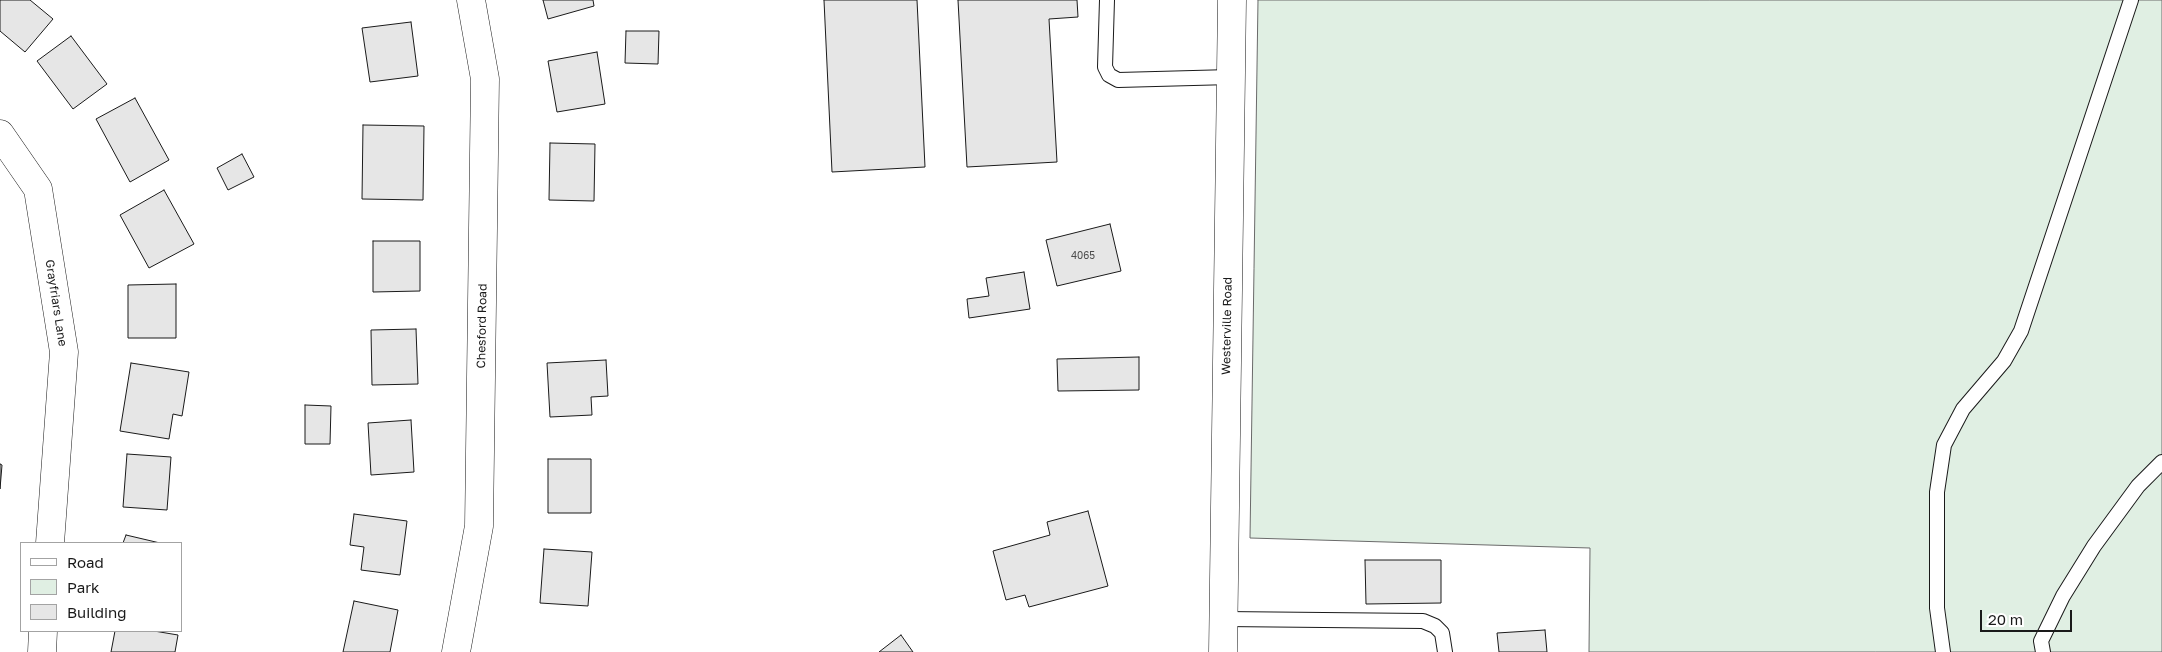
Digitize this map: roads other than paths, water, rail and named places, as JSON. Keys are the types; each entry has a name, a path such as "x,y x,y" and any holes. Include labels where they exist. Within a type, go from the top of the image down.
{"street":[{"name":"Chesford Road","path":"456,652 479,526 485,79 471,0"},
{"name":"Westerville Road","path":"1222,652 1232,0"},
{"name":"Grayfriars Lane","path":"0,134 38,189 64,352 50,542"},
{"path":"42,652 43,632"}],"lane":[{"path":"1107,0 1105,67 1109,75 1118,80 1231,77"},
{"path":"1943,652 1937,608 1937,501 1944,445 1963,409 2004,361 2021,331 2131,0"},
{"path":"2043,652 2041,640 2063,596 2094,546 2138,486 2162,462"},
{"path":"1224,619 1423,621 1435,626 1442,633 1445,652"}]}
